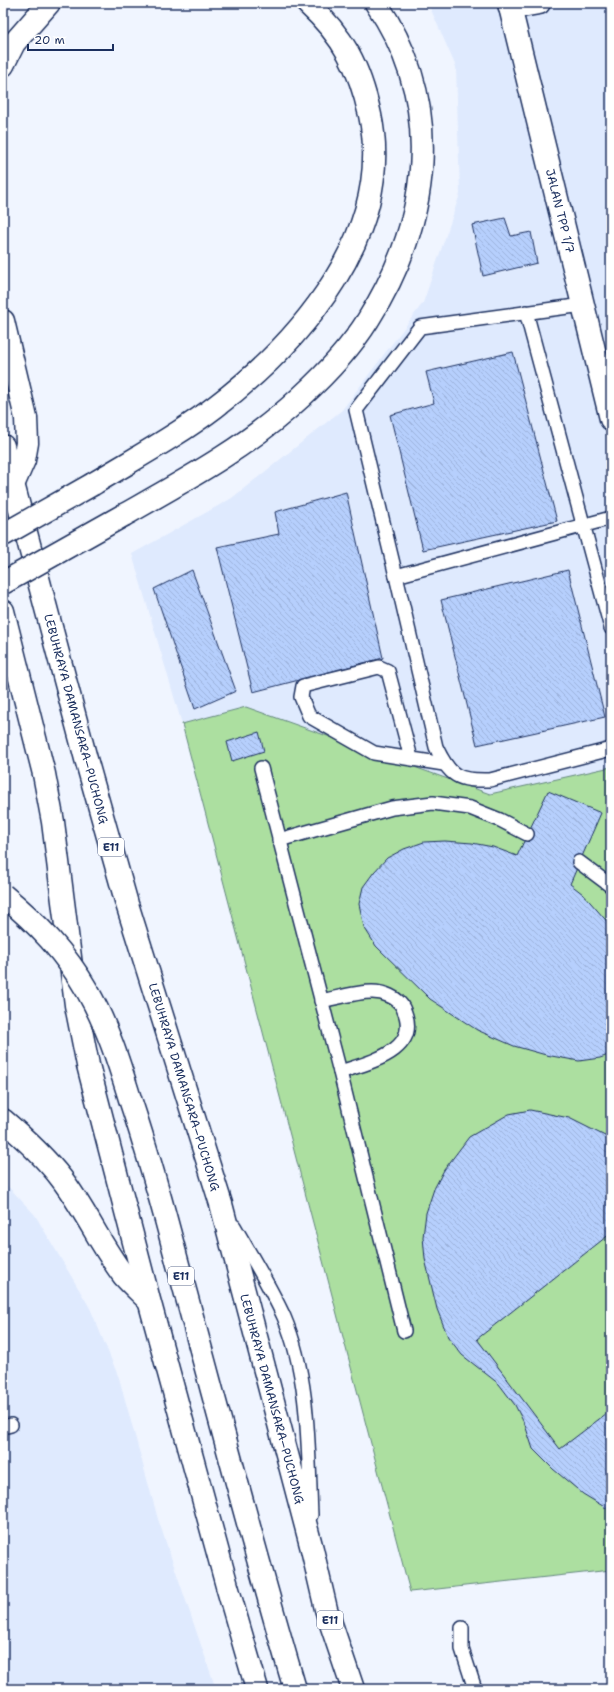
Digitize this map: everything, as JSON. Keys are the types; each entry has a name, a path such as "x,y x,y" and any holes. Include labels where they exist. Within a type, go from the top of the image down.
{"main road":[{"path":"3,65 14,43 49,3"},
{"path":"3,535 93,484 191,424 241,385 290,339 313,313 333,283 348,254 362,221 370,192 374,160 373,129 366,97 356,67 341,40 322,17 307,3"},
{"path":"3,584 219,460 254,435 300,398 349,346 368,321 400,260 410,230 422,172 422,137 419,107 411,76 401,48 388,21 376,3"},
{"path":"510,5 539,3"},
{"name":"JALAN TPP 1/7","path":"510,5 611,418"},
{"path":"3,321 26,418 27,443 24,460 13,485"},
{"name":"E11","path":"3,446 13,485"},
{"name":"LEBUHRAYA DAMANSARA–PUCHONG","path":"13,485 127,904 221,1204 312,1549 326,1609 353,1689"},
{"path":"3,611 44,774 53,822 76,1006 88,1065 149,1300 227,1586 257,1689"},
{"name":"E11","path":"3,895 47,934 70,962 89,993 104,1024 150,1161 256,1557 295,1689"},
{"path":"3,1120 36,1148 61,1178 84,1210 107,1250 125,1276 149,1300"}],"lane":[{"path":"583,305 420,327 356,410 436,747 444,764 454,775 471,780 490,780 611,748"},
{"path":"526,312 582,526 611,628"},
{"path":"396,576 611,518"},
{"path":"411,758 388,671 379,667 303,686 301,697 309,716 374,753 444,764"},
{"path":"261,768 340,1072 404,1331"},
{"path":"279,840 392,808 433,802 470,808 500,820 527,834"},
{"path":"579,862 611,886"},
{"path":"321,1001 373,992 391,995 402,1005 408,1017 408,1030 402,1042 390,1052 376,1060 340,1072"},
{"path":"221,1204 284,1318 296,1355 307,1414 312,1549"},
{"path":"462,1628 462,1649 476,1689"}],"shaded area":[{"path":"428,3 611,3 611,767 490,794 246,707 182,724 132,554 232,498 342,410 423,303 460,194 456,67"},
{"path":"3,1181 35,1215 90,1308 119,1378 158,1519 216,1689 3,1689"}],"green space":[{"path":"246,707 490,794 611,767 611,1570 410,1592 182,724"}],"building":[{"path":"505,218 511,236 531,232 537,263 483,276 472,225"},
{"path":"513,352 557,521 423,550 390,415 434,403 426,372"},
{"path":"346,492 383,658 253,692 217,547 279,534 275,512"},
{"path":"192,570 236,691 195,709 154,589"},
{"path":"568,570 605,717 477,745 441,600"},
{"path":"259,732 264,751 232,761 227,742"},
{"path":"548,791 601,813 570,884 583,894 611,926 611,1054 600,1058 579,1061 546,1055 514,1046 477,1030 430,999 376,946 364,927 359,904 363,887 387,858 404,849 424,842 445,841 472,843 493,847 517,856"},
{"path":"530,1110 569,1118 611,1139 611,1233 477,1339 560,1449 611,1410 611,1511 583,1494 553,1469 533,1449 525,1425 515,1405 499,1384 462,1355 448,1337 437,1309 425,1259 423,1237 426,1213 434,1189 444,1170 469,1137 509,1114"},
{"path":"3,1599 6,1611 3,1612"}]}
